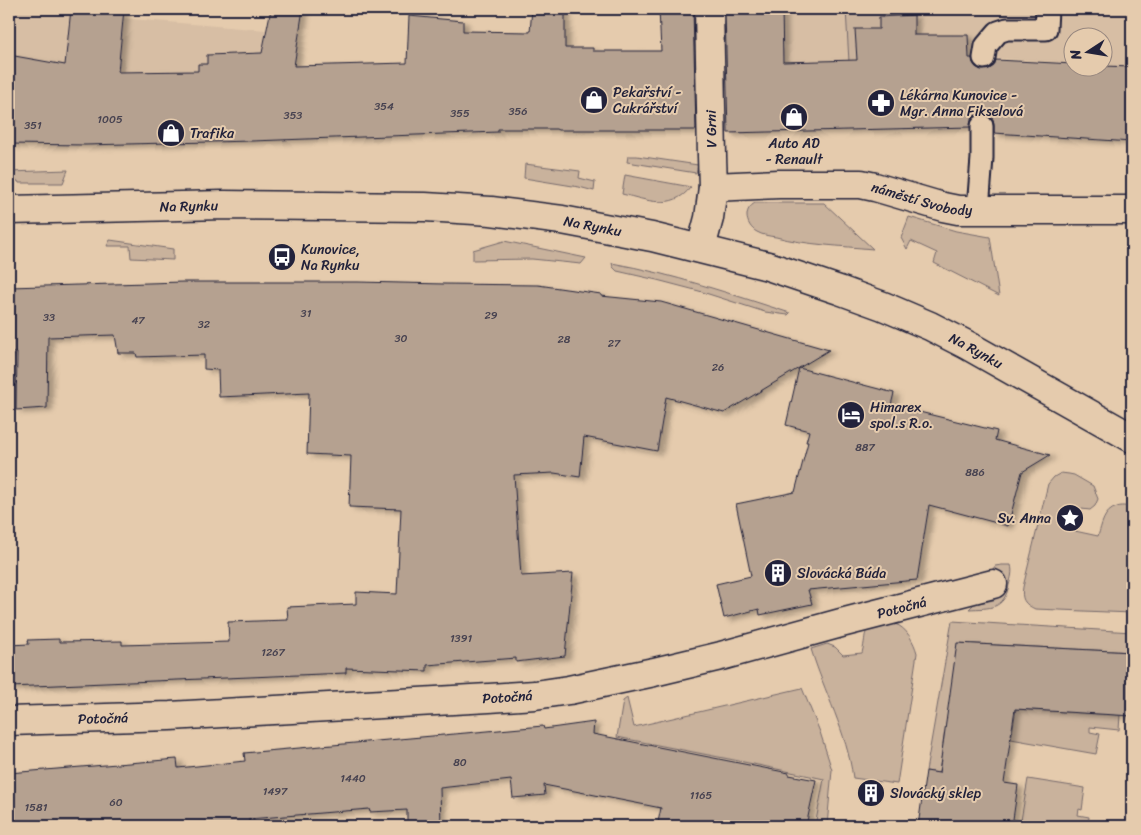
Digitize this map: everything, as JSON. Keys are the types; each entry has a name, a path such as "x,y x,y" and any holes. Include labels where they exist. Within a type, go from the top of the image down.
{"street":[{"name":"V Grni","path":"701,248 709,218 713,187 709,9"},
{"name":"náměstí Svobody","path":"713,187 779,184 861,184 875,186 958,210 1132,210"},
{"name":"Na Rynku","path":"9,210 224,205 425,207 491,211 562,220 652,237 768,266 883,306 967,345 1132,438"},
{"name":"Potočná","path":"9,722 170,716 535,695 606,683 721,656 992,584"}],"lane":[{"path":"984,58 986,46 998,32 1007,29 1046,29 1047,9"},
{"path":"978,209 982,158 982,126"}],"shaded area":[{"path":"9,9 266,30 254,140 9,143"},
{"path":"783,9 846,9 849,62 766,64 765,50 784,49"},
{"path":"846,9 914,9 914,17 879,59 849,62"},
{"path":"914,9 1132,9 1130,88 1098,86 1098,78 1114,78 1114,28 1064,28 1064,62 969,57 967,34 914,37"},
{"path":"628,156 698,165 696,173 627,162"},
{"path":"525,164 580,171 579,178 595,182 594,191 524,178"},
{"path":"68,170 63,183 19,183 18,181 9,181 9,172"},
{"path":"625,175 691,187 676,199 659,202 650,201 622,194"},
{"path":"755,203 824,203 873,249 812,244 761,234 751,227 747,218 748,210"},
{"path":"909,217 956,231 990,237 999,296 934,263 937,253 911,241 907,249 901,238"},
{"path":"110,240 173,249 173,260 131,258 130,246 107,246"},
{"path":"504,241 586,258 581,264 532,259 473,260 473,250"},
{"path":"612,263 680,279 790,313 788,315 765,312 699,291 617,271"},
{"path":"1061,473 1074,475 1093,486 1098,499 1095,506 1090,510 1065,507 1061,528 1098,536 1106,515 1112,509 1121,506 1132,509 1132,613 1035,609 1024,601 1022,595 1023,587 1048,484"},
{"path":"1011,565 1012,570 1004,599 990,608 969,609 974,604 994,600 996,595 993,569 995,566"},
{"path":"952,621 1132,632 1132,652 958,643 939,773 926,771"},
{"path":"886,624 895,624 903,628 912,640 917,653 897,784 853,778 841,728 811,649 827,644 835,647 843,655 862,653 866,632"},
{"path":"802,688 820,732 832,770 827,826 815,826 824,779 617,737 623,701 627,698 634,727"},
{"path":"1016,709 1120,715 1119,730 1090,727 1090,732 1100,734 1096,754 1011,739"},
{"path":"1028,779 1085,788 1082,810 1079,809 1078,815 1089,817 1088,826 1020,826"}],"building":[{"path":"71,9 124,9 118,72 198,71 198,64 207,64 207,55 262,53 271,9 303,9 294,66 407,63 409,16 463,21 463,31 530,32 532,9 565,9 565,48 593,48 593,51 661,51 659,9 693,9 696,130 498,129 498,132 252,141 85,145 9,144 9,55 65,65"},
{"path":"725,9 782,9 783,62 857,60 855,29 879,29 879,17 914,15 914,35 968,35 969,58 972,58 976,67 981,70 994,66 996,60 1064,63 1064,78 1114,78 1114,66 1132,67 1132,142 994,133 993,119 988,115 982,114 976,115 971,119 970,127 728,133"},
{"path":"183,282 538,285 601,294 601,296 661,302 829,350 724,413 666,397 657,451 584,437 580,477 554,473 514,475 521,576 573,573 565,656 516,662 516,658 427,665 427,671 346,668 346,673 9,687 9,645 29,644 28,640 59,639 59,642 122,641 122,645 229,642 228,622 288,620 287,607 356,604 356,592 397,594 401,509 349,507 351,456 307,454 309,393 219,397 218,370 204,369 204,355 137,357 136,353 118,353 115,335 48,337 47,408 16,410 17,353 9,353 9,287"},
{"path":"799,368 894,393 891,405 997,431 995,440 1050,455 1022,472 1008,526 929,505 917,580 808,590 812,604 760,615 759,609 724,618 716,584 751,576 736,504 795,492 809,431 786,425"},
{"path":"957,643 1132,652 1132,716 1015,709 1004,783 1018,785 1012,826 918,826 926,771 939,773"},
{"path":"594,722 593,734 816,780 806,826 679,826 658,822 661,808 544,785 545,795 513,798 511,780 440,788 441,826 407,826 407,810 370,812 369,809 249,819 249,826 9,826 9,773 177,759 178,768 245,761 244,753 543,726 544,729"}],"place":[{"name":"Pekařství - Cukrářství","path":"594,100"},
{"name":"Lékárna Kunovice - Mgr. Anna Fikselová","path":"881,103"},
{"name":"Auto AD - Renault","path":"794,117"},
{"name":"Trafika","path":"171,133"},
{"name":"Kunovice, Na Rynku","path":"282,257"},
{"name":"Himarex spol.s R.o.","path":"851,415"},
{"name":"Sv. Anna","path":"1070,518"},
{"name":"Slovácká Búda","path":"778,573"},
{"name":"Slovácký sklep","path":"871,793"}]}
